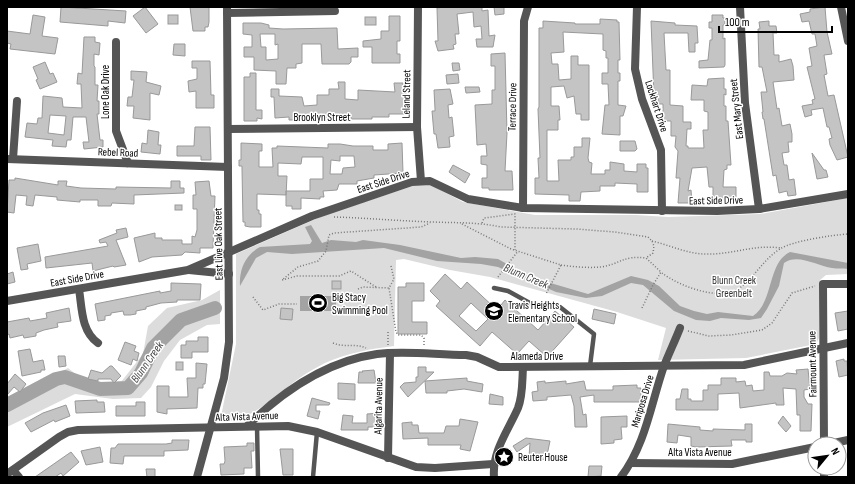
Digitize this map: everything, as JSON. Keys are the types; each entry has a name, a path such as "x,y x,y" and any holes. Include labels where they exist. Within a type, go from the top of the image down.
{"street":[{"name":"Leland Street","path":"418,7 417,128 421,181"},
{"name":"Terrace Drive","path":"522,208 524,21 528,7"},
{"name":"Lockhart Drive","path":"637,7 635,69 642,100 661,150 662,211"},
{"name":"East Mary Street","path":"740,7 745,103 760,209"},
{"path":"841,7 848,41"},
{"path":"227,10 335,11"},
{"name":"East Live Oak Street","path":"197,477 224,378 229,342 227,10"},
{"name":"Lone Oak Drive","path":"116,42 116,130 128,163"},
{"path":"10,159 17,101"},
{"name":"Brooklyn Street","path":"228,129 417,128"},
{"name":"Rebel Road","path":"10,159 228,167"},
{"name":"East Side Drive","path":"7,301 188,270 228,251 312,216 412,182 430,181 468,199 522,208 662,211 760,209 848,194"},
{"path":"188,270 229,274"},
{"path":"823,284 848,284"},
{"name":"Fairmount Avenue","path":"823,284 822,348 824,436"},
{"path":"79,289 86,330 90,337 98,343"},
{"name":"Mariposa Drive","path":"621,477 632,463 642,439 664,365 680,328"},
{"name":"Alameda Drive","path":"247,426 259,414 306,380 345,363 389,350 466,355 478,357 499,367 744,365 848,343"},
{"name":"Algarita Avenue","path":"388,458 389,350"},
{"path":"494,477 493,464 502,437 518,406 522,387 523,368"},
{"name":"Alta Vista Avenue","path":"10,472 68,432 78,430 247,426 288,426 316,432 416,467 435,468 493,464"},
{"name":"Alta Vista Avenue","path":"632,463 732,464 807,449"},
{"path":"10,472 19,477"}],"lane":[{"path":"494,288 508,291 537,306 560,307 594,334 590,366"},
{"path":"257,426 258,477"},
{"path":"313,477 316,432"}],"path":[{"path":"482,223 484,218 515,214 515,250"},
{"path":"327,217 482,223 515,227 615,232 648,237 654,246 653,253 646,258 628,257 602,267 561,265 515,250 460,223"},
{"path":"376,287 351,271 339,276 297,276 282,280 298,267 318,261 326,251 330,234 421,227 432,222"},
{"path":"652,241 706,254 740,251 765,246 781,248 831,236 848,234"},
{"path":"646,258 669,279 696,290 715,293 733,292 740,288 768,258 781,248"},
{"path":"498,277 518,251"},
{"path":"546,294 561,265"},
{"path":"391,266 394,279 389,288 396,334 420,335 424,338 424,345"},
{"path":"642,308 661,272"},
{"path":"680,328 709,336 732,335 762,330 772,323 785,301 792,293 823,284"},
{"path":"358,289 376,287 389,288"},
{"path":"253,297 263,310 279,304 297,304"},
{"path":"388,332 389,350"},
{"path":"334,343 342,347 355,345 366,348"}],"green space":[{"name":"Blunn Creek Greenbelt","path":"419,184 429,184 463,202 535,215 636,215 668,217 760,214 848,198 848,274 826,275 820,280 819,338 816,344 746,358 658,360 666,328 617,312 490,277 450,270 404,259 396,260 394,346 359,352 325,363 304,375 264,406 242,418 222,420 221,416 236,344 236,254 325,215"},
{"path":"220,290 220,324 207,325 180,340 164,361 151,387 141,398 113,399 75,394 7,427 7,401 68,368 87,383 115,386 121,382 143,354 148,326 167,308 202,300"}],"water":[{"path":"311,225 322,243 331,240 356,242 363,240 400,245 461,258 475,257 498,259 530,277 588,294 631,276 648,280 659,286 680,306 707,314 718,312 753,316 760,310 764,302 777,265 783,257 790,252 848,263 848,269 826,267 808,261 795,259 789,260 784,263 779,286 761,318 749,320 721,318 710,321 696,320 674,311 643,285 631,283 602,296 586,298 556,292 498,267 481,264 437,261 384,248 292,254 267,252 256,258 240,286 242,269 250,254 260,247 310,244 312,241 305,227"},
{"name":"Big Stacy Swimming Pool","path":"300,296 336,296 336,311 300,311"}],"building":[{"path":"61,7 126,11 125,23 108,21 108,26 60,22"},
{"path":"145,7 158,24 146,33 133,16"},
{"path":"190,7 209,7 209,22 208,27 205,27 205,31 193,31"},
{"path":"482,7 482,11 488,10 489,36 495,35 493,47 477,47 476,39 482,39 481,26 474,27 473,12 457,14 459,34 455,34 456,44 453,45 454,49 438,51 435,41 438,41 437,8"},
{"path":"494,7 504,7 504,14 495,15"},
{"path":"825,7 827,32 832,54 824,55 827,74 824,75 828,96 834,95 848,157 837,160 830,145 829,139 832,138 829,127 827,127 823,108 811,110 812,115 805,117 802,106 813,104 812,100 815,99 807,67 812,66 809,48 817,46 815,34 812,34 809,21 802,22 800,14 810,12 810,9"},
{"path":"33,15 45,17 42,36 58,38 55,54 10,49 11,44 7,43 7,31 30,34"},
{"path":"168,15 178,15 178,24 168,24"},
{"path":"712,15 723,15 723,18 725,18 725,25 723,25 723,39 725,38 725,65 724,67 699,68 699,61 708,60 710,40 712,40 712,28 709,28 709,22 712,22"},
{"path":"389,16 400,16 400,41 397,41 397,54 400,54 400,63 372,63 372,47 363,47 363,41 381,39 381,31 389,31"},
{"path":"365,17 376,17 376,25 365,25"},
{"path":"600,19 617,20 617,22 619,22 620,60 618,60 618,73 620,73 620,81 618,81 618,105 626,106 623,116 620,116 620,135 602,134 605,105 609,105 608,84 602,84 602,73 608,73 608,58 606,58 606,51 603,50 603,34 563,32 564,52 551,53 552,64 558,64 559,80 571,79 571,56 578,56 578,65 589,65 589,120 581,120 581,114 576,114 574,96 567,98 564,86 551,87 551,106 559,106 560,120 558,120 558,130 547,130 547,181 559,181 558,160 571,160 571,157 574,157 574,147 582,147 582,138 590,138 588,158 589,162 592,163 591,174 605,174 605,170 610,170 610,162 624,164 624,171 637,172 637,164 646,164 646,168 648,168 648,192 637,192 637,184 615,183 615,186 600,186 600,191 581,192 580,201 569,201 569,195 535,194 535,178 539,178 538,158 540,158 538,109 539,28 543,28 543,21 575,24 600,24"},
{"path":"651,21 675,23 675,25 697,26 698,43 695,43 695,52 689,52 688,33 664,33 666,70 670,70 670,105 683,106 683,122 691,122 691,129 687,129 686,146 688,146 688,148 704,148 703,130 708,130 708,112 704,111 704,100 691,100 692,85 707,86 708,79 724,78 724,89 726,89 726,95 724,94 724,106 726,106 726,121 728,121 731,165 727,165 727,169 724,170 723,187 736,187 736,200 713,199 713,187 709,187 707,167 692,168 688,191 691,190 692,203 678,203 680,178 676,178 678,151 675,147 676,136 671,136 671,121 663,121 663,104 658,104 658,97 654,97"},
{"path":"769,21 769,26 776,26 777,33 773,33 774,55 779,55 779,62 791,59 793,66 794,80 773,82 777,109 779,108 782,126 790,124 792,142 788,142 789,152 782,153 784,165 787,165 789,180 794,179 796,195 788,196 787,191 779,193 776,175 773,176 763,119 761,92 767,92 762,67 759,67 758,29 760,29 759,22"},
{"path":"243,23 261,23 269,25 269,28 283,29 337,28 338,49 358,48 358,57 351,57 351,62 349,64 322,64 321,44 302,44 302,63 296,64 296,68 287,68 286,84 276,84 276,71 254,70 254,57 244,57 244,47 252,47 252,35 243,34","holes":["260,34 275,34 275,45 278,44 278,59 266,60 266,47 261,47"]},
{"path":"84,37 95,37 95,42 100,43 99,55 94,54 94,66 95,85 98,85 97,101 99,101 99,114 97,114 100,140 103,140 103,147 84,149 83,142 89,142 86,117 73,117 71,140 67,140 66,147 52,146 53,140 25,137 27,123 37,124 38,118 42,118 43,96 62,98 63,107 82,108 81,84 77,84 78,73 82,74","holes":["50,115 66,116 64,135 48,133"]},
{"path":"174,44 185,44 185,56 173,55"},
{"path":"505,53 507,133 505,171 512,171 513,190 489,190 489,188 482,188 482,178 487,178 487,165 481,164 481,156 487,156 486,144 477,145 475,105 492,104 492,90 495,90 495,66 491,66 491,54"},
{"path":"192,61 210,61 211,95 214,95 214,108 196,108 196,91 189,92 188,81 197,79 197,68 192,68"},
{"path":"45,62 50,74 53,73 57,82 40,89 33,67"},
{"path":"452,63 459,63 460,70 453,71"},
{"path":"131,71 147,72 146,82 161,86 159,95 150,93 150,120 133,118 134,106 127,106 128,97 132,97 134,80 131,80"},
{"path":"250,73 256,73 256,110 262,110 262,119 257,118 257,121 244,121 244,77 250,77"},
{"path":"458,74 459,83 447,84 446,75"},
{"path":"338,82 345,82 345,99 358,100 358,90 395,92 394,83 403,83 403,91 406,91 405,114 389,114 389,117 372,117 372,119 351,119 351,117 302,118 302,120 289,120 289,117 275,118 274,97 271,97 271,89 279,89 279,96 302,97 304,106 317,105 317,95 329,95 329,89 339,89"},
{"path":"465,87 479,87 480,92 466,93"},
{"path":"450,89 453,104 448,105 449,118 452,117 454,136 449,137 450,147 438,148 436,134 434,134 432,111 435,111 434,90"},
{"path":"195,127 210,127 211,160 201,160 201,156 177,156 177,146 194,146"},
{"path":"148,130 159,132 158,145 161,145 160,154 141,152 142,143 147,144"},
{"path":"620,141 635,141 637,149 635,151 620,151"},
{"path":"241,143 262,144 262,151 259,151 259,167 273,167 272,148 277,148 277,146 328,148 328,144 340,144 353,146 373,146 373,150 388,150 388,144 402,143 403,173 374,175 374,178 357,181 357,184 339,184 337,190 323,191 324,197 320,197 320,199 301,198 301,209 292,209 292,206 286,206 286,195 257,194 257,210 259,210 259,214 261,214 261,227 250,227 245,226 245,222 243,222 242,166 239,166 239,160 241,160","holes":["340,156 354,156 355,167 343,168 342,174 330,174 331,160 340,161","302,157 323,157 323,179 310,179 310,191 286,191 287,176 278,176 278,163 301,164"]},
{"path":"812,153 824,170 826,170 828,177 817,179"},
{"path":"453,165 470,174 465,183 449,172"},
{"path":"15,178 58,185 58,181 67,181 66,186 81,188 116,189 116,187 171,188 171,181 180,181 180,188 184,188 184,193 134,195 134,204 112,203 111,206 98,206 98,200 80,200 80,202 57,200 57,197 35,195 33,206 26,205 27,196 16,195 14,213 7,212 9,180 15,180"},
{"path":"209,181 211,196 215,196 213,248 200,248 200,253 185,252 182,255 152,257 139,262 134,238 155,233 155,238 162,238 162,240 182,240 182,244 192,244 192,236 195,237 197,230 197,209 193,209 193,195 196,195 195,182"},
{"path":"175,205 182,205 182,210 175,210"},
{"path":"126,228 128,237 116,240 126,265 113,266 93,271 92,263 46,268 45,257 108,246 106,242 100,243 99,240 117,233 116,230"},
{"path":"38,244 41,261 27,264 28,269 21,270 17,248"},
{"path":"13,272 15,282 7,284 7,274"},
{"path":"445,274 461,289 467,282 497,310 505,300 538,330 555,311 574,327 547,357 529,341 517,354 492,332 480,346 436,306 440,301 430,291","holes":["471,303 488,319 476,331 459,316"]},
{"path":"332,281 341,281 341,289 332,289"},
{"path":"171,283 201,284 200,300 177,300 177,302 161,303 146,307 146,309 136,311 136,314 130,315 124,315 123,311 111,313 111,315 105,316 105,320 98,321 95,304 160,291 160,293 171,291"},
{"path":"406,283 424,283 424,301 412,301 412,322 427,322 427,334 398,334 398,287 406,287"},
{"path":"69,308 71,321 57,323 58,327 36,333 36,336 24,338 23,335 10,338 9,334 7,335 7,322 29,318 30,321 47,318 46,313"},
{"path":"281,308 293,309 292,320 280,319"},
{"path":"594,309 616,314 614,324 592,319"},
{"path":"848,311 848,329 838,331 835,313"},
{"path":"198,337 208,337 208,352 192,352 192,358 181,358 181,345 186,345 186,341 198,341"},
{"path":"125,342 136,346 134,351 139,353 137,361 133,359 131,365 118,360"},
{"path":"30,349 33,362 43,360 45,370 22,376 18,351"},
{"path":"58,356 65,356 66,366 59,367"},
{"path":"844,359 844,361 847,361 848,375 839,377 836,361"},
{"path":"176,362 183,362 183,370 176,370"},
{"path":"196,363 207,364 205,384 203,384 203,388 198,388 197,408 167,409 167,414 157,412 157,386 169,386 169,397 188,397 187,378 196,378"},
{"path":"112,366 121,376 114,383 111,379 98,379 98,381 88,379 91,370 102,373"},
{"path":"418,367 426,367 426,372 434,372 408,397 400,387 404,383 416,382 416,377 418,377"},
{"path":"808,369 810,389 804,390 804,397 808,404 812,404 811,431 800,431 800,415 797,415 796,389 783,388 784,405 776,405 776,403 740,408 739,393 718,394 718,410 676,410 676,399 680,399 682,389 688,389 688,399 691,399 691,401 703,401 703,390 708,390 708,385 721,385 721,378 736,378 736,382 745,381 746,386 752,385 753,391 764,390 764,372 769,372 770,376 782,376 787,373 797,374 796,370"},
{"path":"374,370 376,383 358,383 359,372"},
{"path":"15,374 26,384 20,392 14,387 7,395 7,384"},
{"path":"467,378 467,381 483,384 482,392 464,389 447,391 447,393 426,393 425,381"},
{"path":"545,381 545,383 566,381 566,384 584,381 586,390 613,390 613,386 637,385 637,388 641,388 641,402 594,402 594,395 580,397 583,415 586,414 587,427 575,427 574,406 571,395 547,397 547,400 533,401 532,392 538,391 537,382"},
{"path":"338,383 355,384 355,400 338,399"},
{"path":"490,394 503,397 503,405 489,404"},
{"path":"312,398 330,403 329,405 316,405 316,411 320,411 318,419 307,416"},
{"path":"97,400 97,402 104,402 105,412 76,413 75,401"},
{"path":"136,402 145,402 145,416 116,416 116,406 136,406"},
{"path":"66,405 70,416 55,422 54,420 31,432 25,423 43,413"},
{"path":"379,413 379,427 368,427 368,430 341,430 343,415 353,416 352,423 367,423 367,414"},
{"path":"627,416 627,427 621,427 622,439 614,440 614,443 601,444 601,417"},
{"path":"783,416 791,426 786,432 778,423"},
{"path":"460,419 478,422 470,451 460,449 461,445 428,445 428,438 403,439 402,423 412,422 412,425 418,425 419,433 444,433 446,426 459,426"},
{"path":"668,424 700,427 700,430 713,431 713,429 745,430 745,424 752,424 752,442 746,442 746,440 731,440 732,446 696,447 691,446 691,437 678,435 677,443 667,442"},
{"path":"526,438 550,441 546,460 529,457 530,443 517,452 513,446"},
{"path":"172,440 189,440 188,450 164,451 164,456 124,456 123,464 110,463 111,448 115,448 118,444 166,444 172,443"},
{"path":"247,443 254,443 254,451 251,451 252,468 244,468 244,474 221,475 220,464 224,464 225,461 224,447 247,446"},
{"path":"100,447 103,462 86,465 81,451"},
{"path":"280,449 293,449 293,475 283,475"},
{"path":"71,452 79,462 63,476 61,473 55,477 35,477"},
{"path":"589,466 602,466 601,476 588,477"},
{"path":"146,469 155,469 155,477 147,477"}],"waterway":[{"name":"Blunn Creek","path":"7,405 56,379 65,377 100,389 128,388 141,373 153,348 181,320 215,308"}],"place":[{"name":"Big Stacy Swimming Pool","path":"318,303"},
{"name":"Travis Heights Elementary School","path":"494,311"},
{"name":"Reuter House","path":"504,457"}]}
